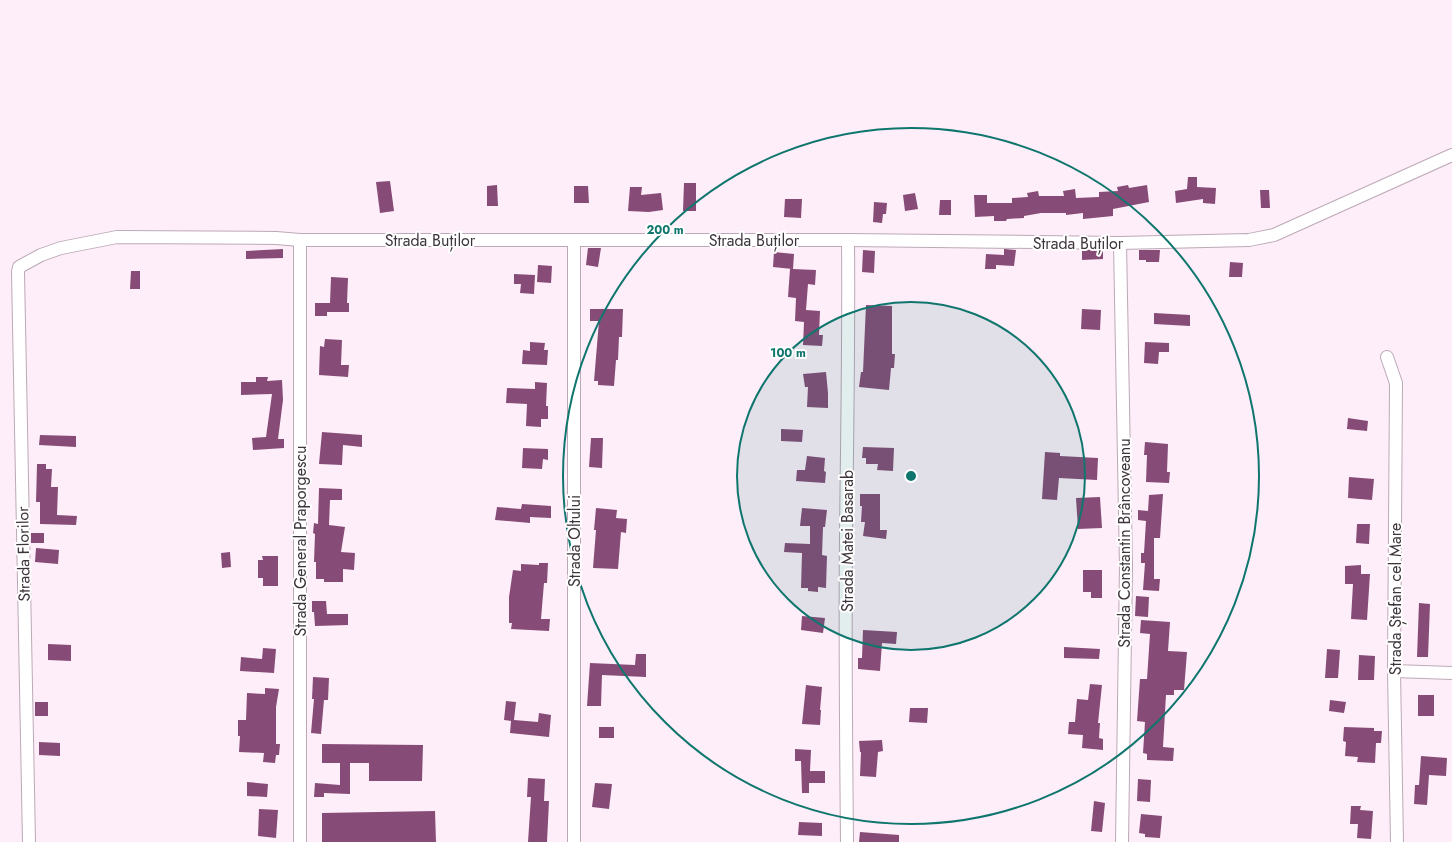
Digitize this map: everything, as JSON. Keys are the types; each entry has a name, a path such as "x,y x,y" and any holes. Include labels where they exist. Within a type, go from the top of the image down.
{"street":[{"name":"Strada Buților","path":"19,267 41,255 61,248 117,237 276,238 300,240 848,240 1120,243 1249,240 1274,235 1452,155"},
{"name":"Strada General Praporgescu","path":"300,240 300,842"},
{"name":"Strada Oltului","path":"574,240 574,842"},
{"name":"Strada Matei Basarab","path":"847,842 846,560 849,329 848,240"},
{"name":"Strada Constantin Brâncoveanu","path":"1120,243 1126,567 1122,842"},
{"name":"Strada Florilor","path":"19,267 19,364 29,842"},
{"name":"Strada Ștefan cel Mare","path":"1387,357 1396,383 1394,671 1397,842"},
{"path":"1394,671 1452,673"}],"building":[{"path":"1188,177 1197,177 1197,187 1216,188 1215,204 1203,203 1203,199 1176,203 1175,191 1187,189"},
{"path":"390,181 394,211 380,213 376,182"},
{"path":"684,183 696,183 696,211 683,211"},
{"path":"497,185 498,206 487,206 487,186"},
{"path":"1128,185 1129,188 1147,185 1149,202 1113,209 1113,216 1083,219 1083,213 1066,215 1066,213 1041,213 1024,216 1024,218 1007,219 1006,221 994,221 994,216 975,217 974,195 987,195 987,203 1012,203 1012,198 1028,197 1027,193 1038,191 1039,196 1064,196 1063,191 1075,189 1076,198 1099,197 1099,192 1118,191 1117,187"},
{"path":"574,186 588,186 589,203 574,203"},
{"path":"630,187 642,187 641,195 661,193 663,210 649,212 628,211"},
{"path":"1260,190 1269,190 1270,208 1261,208"},
{"path":"915,193 918,209 905,211 903,195"},
{"path":"785,199 802,199 801,218 784,217"},
{"path":"940,200 951,200 951,215 939,215"},
{"path":"874,202 887,203 886,214 883,214 882,223 873,222"},
{"path":"588,248 601,248 598,267 586,265"},
{"path":"283,249 283,258 246,259 246,251"},
{"path":"1004,249 1016,250 1014,266 996,265 996,269 985,269 986,254 1004,255"},
{"path":"863,250 875,251 874,273 862,272"},
{"path":"1082,250 1103,250 1103,259 1082,260"},
{"path":"1139,250 1160,250 1159,262 1146,262 1146,260 1139,260"},
{"path":"774,252 794,254 793,269 816,270 815,285 808,284 806,310 820,311 819,335 823,335 822,346 803,345 804,322 795,321 796,298 788,297 790,269 792,269 773,267"},
{"path":"1230,262 1243,263 1242,277 1229,277"},
{"path":"538,265 552,266 551,283 537,282"},
{"path":"131,271 140,271 140,289 130,289"},
{"path":"514,274 535,275 534,294 520,293 521,284 514,284"},
{"path":"331,277 348,278 347,303 349,303 349,312 327,312 327,316 315,316 315,303 330,303"},
{"path":"866,305 892,306 892,354 895,354 894,368 891,368 889,390 859,387 861,372 863,372"},
{"path":"590,309 623,309 622,337 619,337 618,360 616,360 614,386 598,385 598,381 594,381 599,321 590,321"},
{"path":"1082,309 1101,310 1100,330 1081,329"},
{"path":"1154,313 1190,315 1190,326 1154,324"},
{"path":"325,339 342,340 341,365 349,365 348,377 319,375 320,346 324,347"},
{"path":"530,342 545,343 544,350 548,350 547,365 522,364 523,350 530,351"},
{"path":"1145,342 1169,343 1169,352 1159,352 1158,364 1144,363"},
{"path":"826,372 828,408 807,407 808,387 805,387 803,374"},
{"path":"256,377 268,377 267,381 282,380 283,400 278,439 284,439 284,448 253,450 252,438 266,437 272,394 241,395 241,382 256,382"},
{"path":"535,382 547,383 546,406 548,406 548,419 541,419 541,427 526,426 527,404 506,403 507,388 535,389"},
{"path":"1348,418 1368,421 1367,431 1347,429"},
{"path":"781,429 803,430 802,442 781,441"},
{"path":"322,432 362,435 362,447 343,445 342,465 319,464"},
{"path":"40,435 76,436 76,447 39,445"},
{"path":"591,438 603,438 602,468 589,467"},
{"path":"1145,442 1168,444 1167,472 1170,472 1169,483 1146,482 1147,455 1144,455"},
{"path":"863,447 894,448 893,471 877,470 878,464 866,464 866,458 862,458"},
{"path":"523,448 548,449 548,460 543,459 542,469 522,468"},
{"path":"1045,452 1060,453 1060,456 1098,458 1097,480 1059,478 1057,500 1042,499"},
{"path":"807,456 825,458 825,483 796,481 797,470 805,470"},
{"path":"37,464 46,464 46,469 52,469 51,487 58,487 57,515 77,516 76,525 40,524 40,502 36,502"},
{"path":"1349,477 1374,479 1372,500 1348,498"},
{"path":"319,488 342,489 342,500 330,500 329,525 345,527 341,552 355,553 354,570 343,569 343,582 324,582 324,579 316,579 316,562 314,562 315,534 313,533 314,523 318,524"},
{"path":"860,494 880,494 880,530 887,530 886,539 863,536 865,522 861,522 862,506 860,506"},
{"path":"1163,494 1160,538 1154,538 1154,579 1160,579 1159,591 1143,590 1145,563 1141,563 1141,553 1144,553 1146,521 1138,520 1138,510 1148,511 1149,495"},
{"path":"1100,497 1102,528 1078,529 1076,498"},
{"path":"522,504 551,506 551,518 530,517 530,523 495,520 497,507 521,509"},
{"path":"596,508 617,510 616,518 627,519 626,533 621,532 618,569 593,568"},
{"path":"802,508 827,510 825,527 823,527 822,555 827,556 826,588 818,587 818,592 808,591 808,588 801,588 802,553 784,552 785,543 810,544 810,526 800,526"},
{"path":"1357,524 1370,524 1369,544 1356,543"},
{"path":"31,533 44,533 44,543 31,543"},
{"path":"36,548 59,550 58,564 35,562"},
{"path":"230,552 231,567 222,568 221,553"},
{"path":"262,556 278,556 278,586 263,586 263,578 258,578 258,560 263,560"},
{"path":"539,563 548,563 547,583 544,583 541,619 550,619 549,631 511,629 512,623 509,623 509,597 513,570 521,571 521,564 539,565"},
{"path":"1361,565 1361,574 1370,574 1367,620 1351,619 1353,584 1345,584 1345,566"},
{"path":"1083,570 1102,570 1102,598 1091,598 1091,592 1083,592"},
{"path":"1136,596 1149,597 1148,617 1135,616"},
{"path":"312,601 326,601 327,614 348,614 348,625 315,626 314,612 312,612"},
{"path":"1419,603 1430,604 1428,657 1417,657"},
{"path":"802,616 825,618 823,633 801,630"},
{"path":"1141,620 1170,622 1168,651 1187,652 1184,690 1174,690 1174,695 1166,695 1163,747 1174,748 1173,761 1147,760 1147,754 1143,753 1145,722 1137,721 1140,679 1147,679 1150,634 1140,633"},
{"path":"863,630 897,632 896,644 882,643 880,671 858,669 858,658 862,658"},
{"path":"48,644 71,645 71,661 48,660"},
{"path":"1064,647 1100,649 1099,659 1064,658"},
{"path":"263,648 276,649 274,673 240,671 241,657 262,659"},
{"path":"1327,649 1340,650 1338,678 1325,678"},
{"path":"636,654 646,654 646,677 602,675 601,706 587,706 590,663 635,665"},
{"path":"1359,655 1375,656 1374,680 1358,680"},
{"path":"313,677 329,678 328,700 324,700 321,734 311,733 314,699 312,699"},
{"path":"1090,684 1102,685 1098,723 1100,723 1099,738 1103,739 1103,750 1082,748 1083,735 1068,734 1069,722 1075,722 1077,699 1088,700"},
{"path":"806,685 822,687 820,725 802,724"},
{"path":"265,688 279,689 276,707 276,744 280,744 279,755 276,755 275,763 263,762 264,753 239,752 240,736 238,736 238,720 246,720 247,693 265,694"},
{"path":"1418,695 1434,695 1434,716 1418,716"},
{"path":"1330,700 1346,702 1344,713 1329,711"},
{"path":"506,701 516,702 514,720 538,722 539,713 551,715 549,737 510,733 511,721 504,720"},
{"path":"35,702 48,702 48,716 35,716"},
{"path":"910,708 928,708 927,723 909,722"},
{"path":"599,727 614,727 614,738 599,738"},
{"path":"1344,727 1374,728 1374,731 1382,731 1381,743 1376,743 1375,763 1357,762 1358,757 1345,756 1346,742 1343,741"},
{"path":"882,740 883,751 878,752 876,777 860,776 861,752 859,741"},
{"path":"39,742 60,743 60,756 39,755"},
{"path":"322,744 423,745 422,781 369,781 369,763 350,763 350,794 324,793 324,797 314,797 315,783 340,785 340,763 322,763"},
{"path":"795,749 811,750 810,771 825,771 825,783 809,783 809,793 802,793 801,761 795,761"},
{"path":"1421,756 1447,758 1446,776 1429,775 1427,805 1414,804 1415,785 1419,785"},
{"path":"528,778 545,779 544,801 549,801 547,842 528,842 531,797 527,797"},
{"path":"1138,779 1151,780 1150,802 1137,801"},
{"path":"247,782 268,784 267,797 247,796"},
{"path":"595,783 612,784 609,809 592,807"},
{"path":"1094,801 1105,803 1102,832 1091,831"},
{"path":"1351,806 1361,806 1360,810 1373,811 1371,839 1357,838 1358,824 1350,824"},
{"path":"259,809 278,810 276,838 258,836"},
{"path":"435,811 436,842 322,842 322,813"},
{"path":"1141,814 1162,816 1160,838 1145,837 1145,834 1139,833"},
{"path":"799,822 822,823 822,836 798,835"},
{"path":"860,832 899,835 899,842 859,842"}]}
